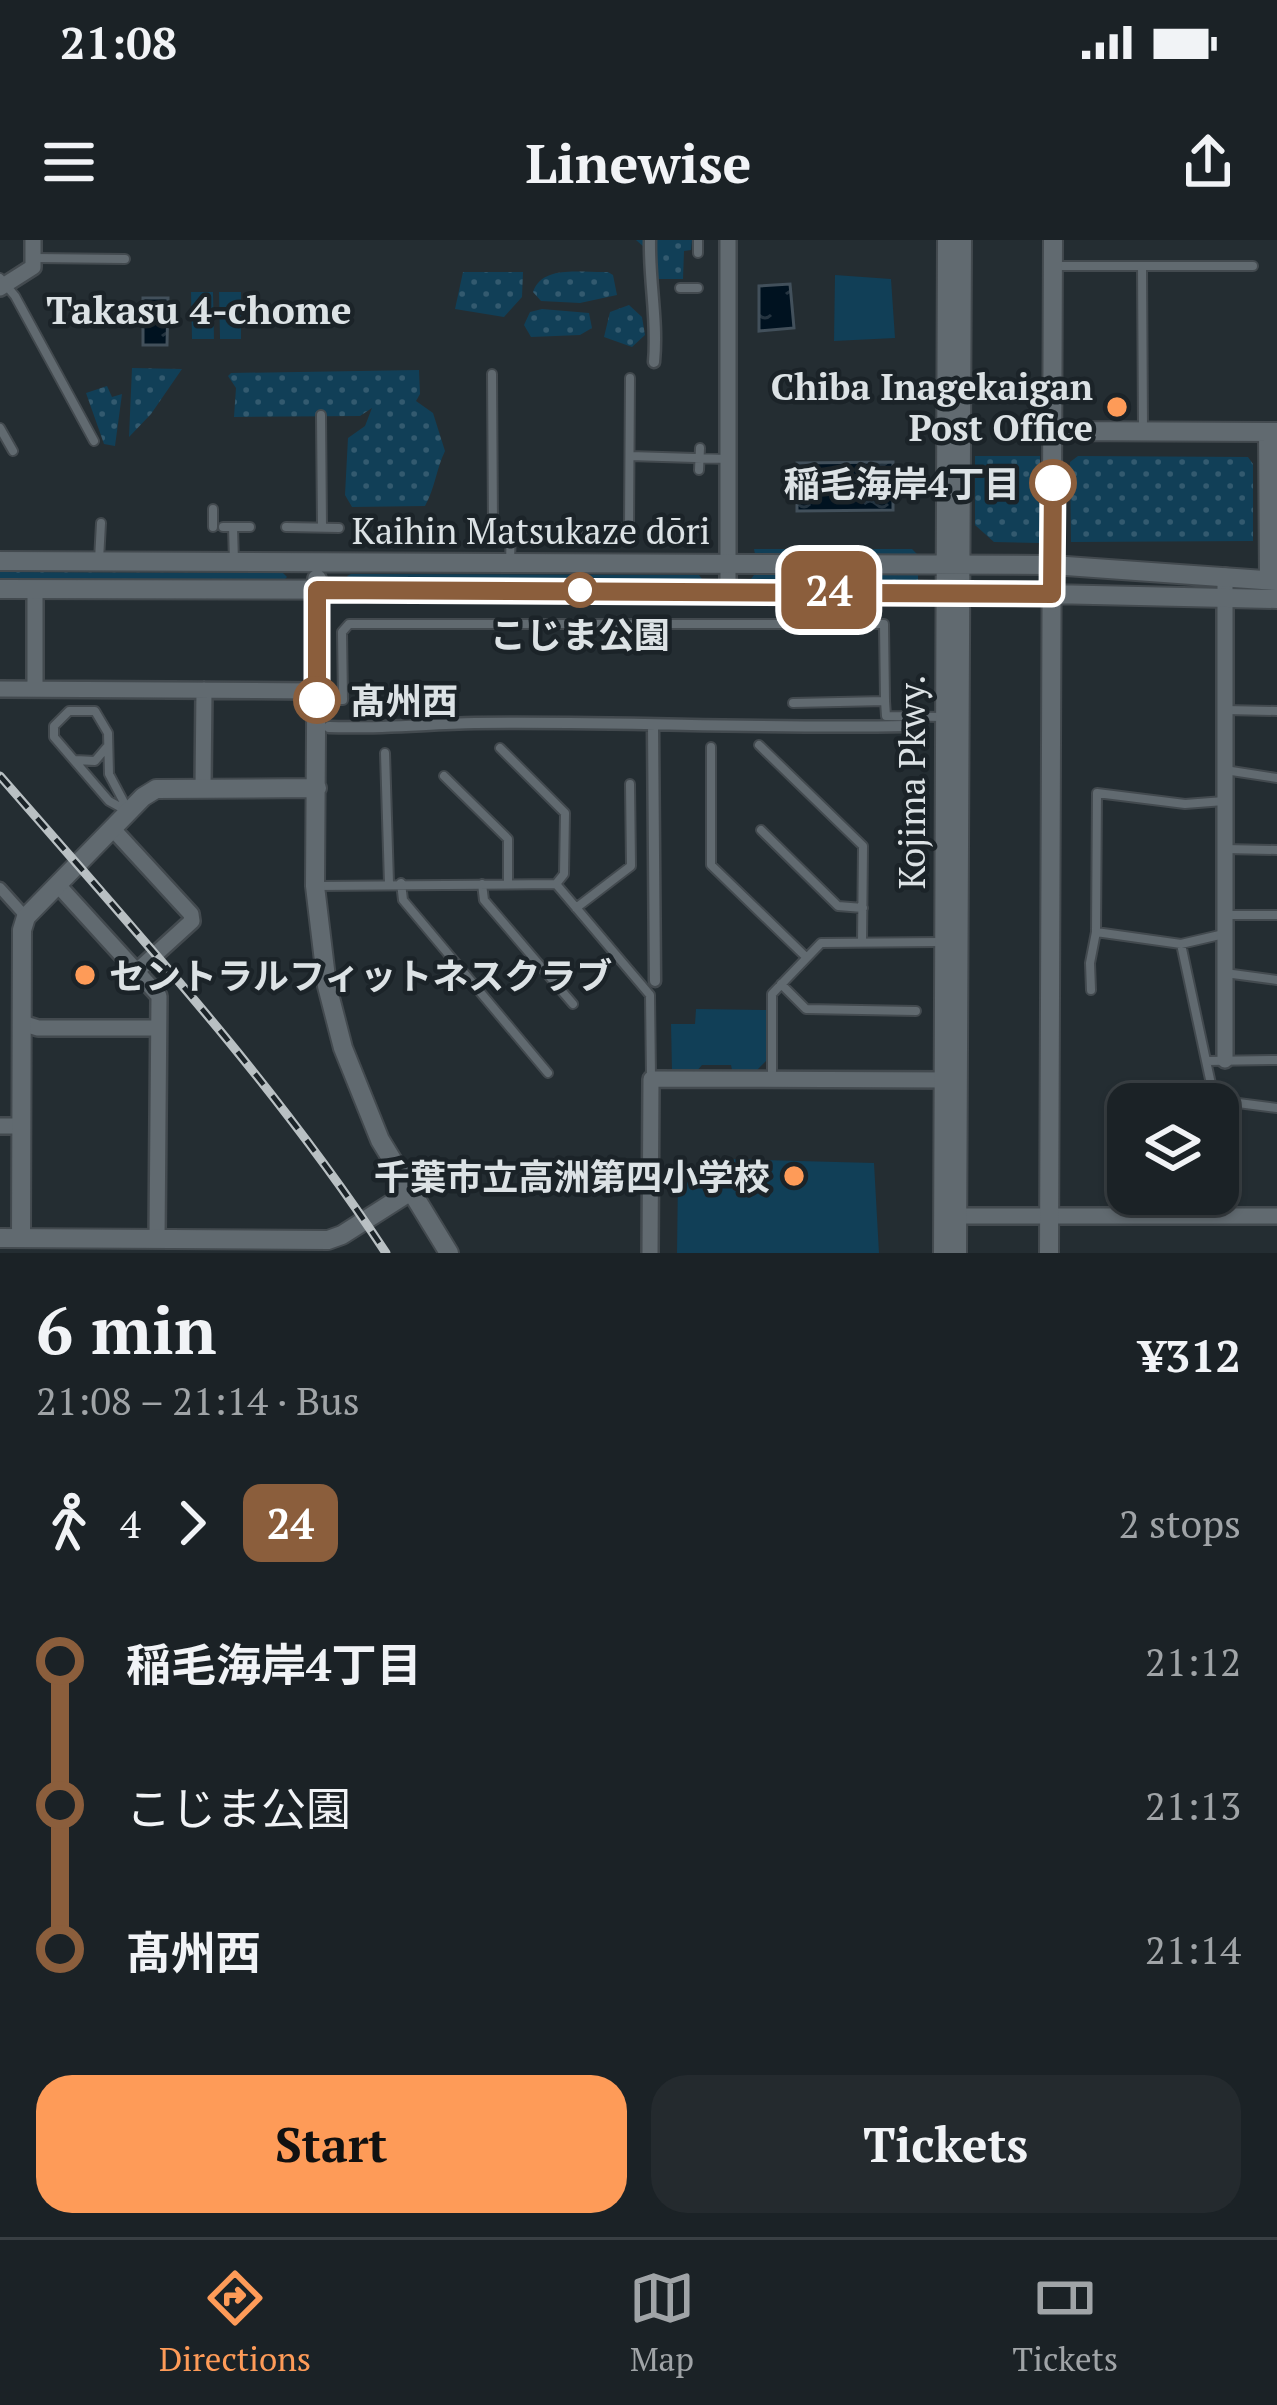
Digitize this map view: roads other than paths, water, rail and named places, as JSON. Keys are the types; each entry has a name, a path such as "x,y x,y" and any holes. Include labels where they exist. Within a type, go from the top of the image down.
{"street":[{"path":"650,240 649,284 657,326 654,362"},
{"path":"728,240 728,590"},
{"name":"Kojima Pkwy.","path":"943,1253 950,1080 953,592 947,240"},
{"name":"Kojima Pkwy.","path":"953,564 962,240"},
{"path":"1049,1253 1053,240"},
{"path":"2,283 33,267 33,249"},
{"path":"1054,431 1273,432 1273,580"},
{"name":"Kaihin Matsukaze dōri","path":"0,562 1052,565 1273,580"},
{"path":"316,562 315,886 327,986 343,1048 380,1140 449,1253"},
{"path":"1216,1060 1224,973 1225,576"},
{"path":"35,589 35,688"},
{"name":"Kaihin Matsukaze dōri","path":"0,590 728,590 1277,599"},
{"name":"Kojima Pkwy.","path":"953,592 945,717 943,942 957,1253"},
{"path":"0,688 317,695"},
{"path":"203,788 204,690"},
{"path":"329,727 474,723 906,726"},
{"path":"653,726 655,981"},
{"path":"21,1238 10,1126 22,1023 26,917 156,789 316,788"},
{"path":"112,828 191,914 192,921 136,972"},
{"path":"58,885 159,996 157,1239"},
{"path":"0,888 26,917"},
{"path":"0,1018 38,1028 158,1028"},
{"path":"650,1253 651,1079 950,1080"},
{"path":"0,1238 157,1239 186,1246 328,1240 411,1191"},
{"path":"957,1216 1277,1216"},
{"path":"342,1235 353,1253"}],"lane":[{"path":"698,240 698,253"},
{"path":"33,249 125,259"},
{"path":"1053,266 1253,266"},
{"path":"1142,266 1143,431"},
{"path":"2,283 94,441"},
{"path":"680,288 698,288"},
{"path":"492,374 502,528 510,563"},
{"path":"502,528 629,528 630,378"},
{"path":"321,416 322,527"},
{"path":"0,428 13,451"},
{"path":"699,453 699,470"},
{"path":"630,456 699,453 727,459"},
{"path":"213,509 234,562"},
{"path":"99,562 101,523"},
{"path":"223,527 250,527"},
{"path":"286,527 339,527"},
{"path":"317,695 343,700 342,632 350,625 884,624 886,716 945,717"},
{"path":"793,703 885,701"},
{"path":"1224,710 1277,711"},
{"path":"69,711 95,711 104,722 109,774 129,812 109,801 54,737 54,726 69,711"},
{"path":"759,745 863,846 862,942"},
{"path":"74,760 95,761 108,746"},
{"path":"711,747 711,865 806,957"},
{"path":"500,748 565,813 564,874 556,884"},
{"path":"385,753 388,883"},
{"path":"1224,770 1277,778"},
{"path":"444,776 508,839 508,884"},
{"path":"576,908 631,866 630,784"},
{"path":"1091,990 1097,793 1186,804 1224,801"},
{"path":"761,830 838,906 862,908"},
{"path":"1223,849 1277,850"},
{"path":"401,883 403,899 548,1073"},
{"path":"482,884 484,900 573,1004"},
{"path":"315,886 556,884"},
{"path":"556,884 650,995 651,1079"},
{"path":"1224,915 1277,915"},
{"path":"1096,932 1181,944 1224,934"},
{"path":"772,1078 772,994 820,943 943,942"},
{"path":"1181,944 1216,1060 1215,1083"},
{"path":"1224,973 1277,980"},
{"path":"781,985 806,1009 916,1011"},
{"path":"1216,1060 1277,1060"},
{"path":"1239,1103 1277,1108"}],"water":[{"path":"790,284 794,328 759,331 759,286"},
{"path":"143,298 168,298 167,345 143,345"},
{"path":"893,462 893,510 797,511 797,463"}],"railway":[{"path":"0,776 250,1067 386,1253"}],"place":[{"name":"Chiba Inagekaigan Post Office","path":"1117,407"},
{"name":"稲毛海岸4丁目","path":"1053,483"},
{"name":"こじま公園","path":"580,590"},
{"name":"髙州西","path":"317,700"},
{"name":"セントラルフィットネスクラブ","path":"85,975"},
{"name":"千葉市立高洲第四小学校","path":"794,1176"}],"district":[{"name":"Takasu 4-chome","path":"199,309"}]}
